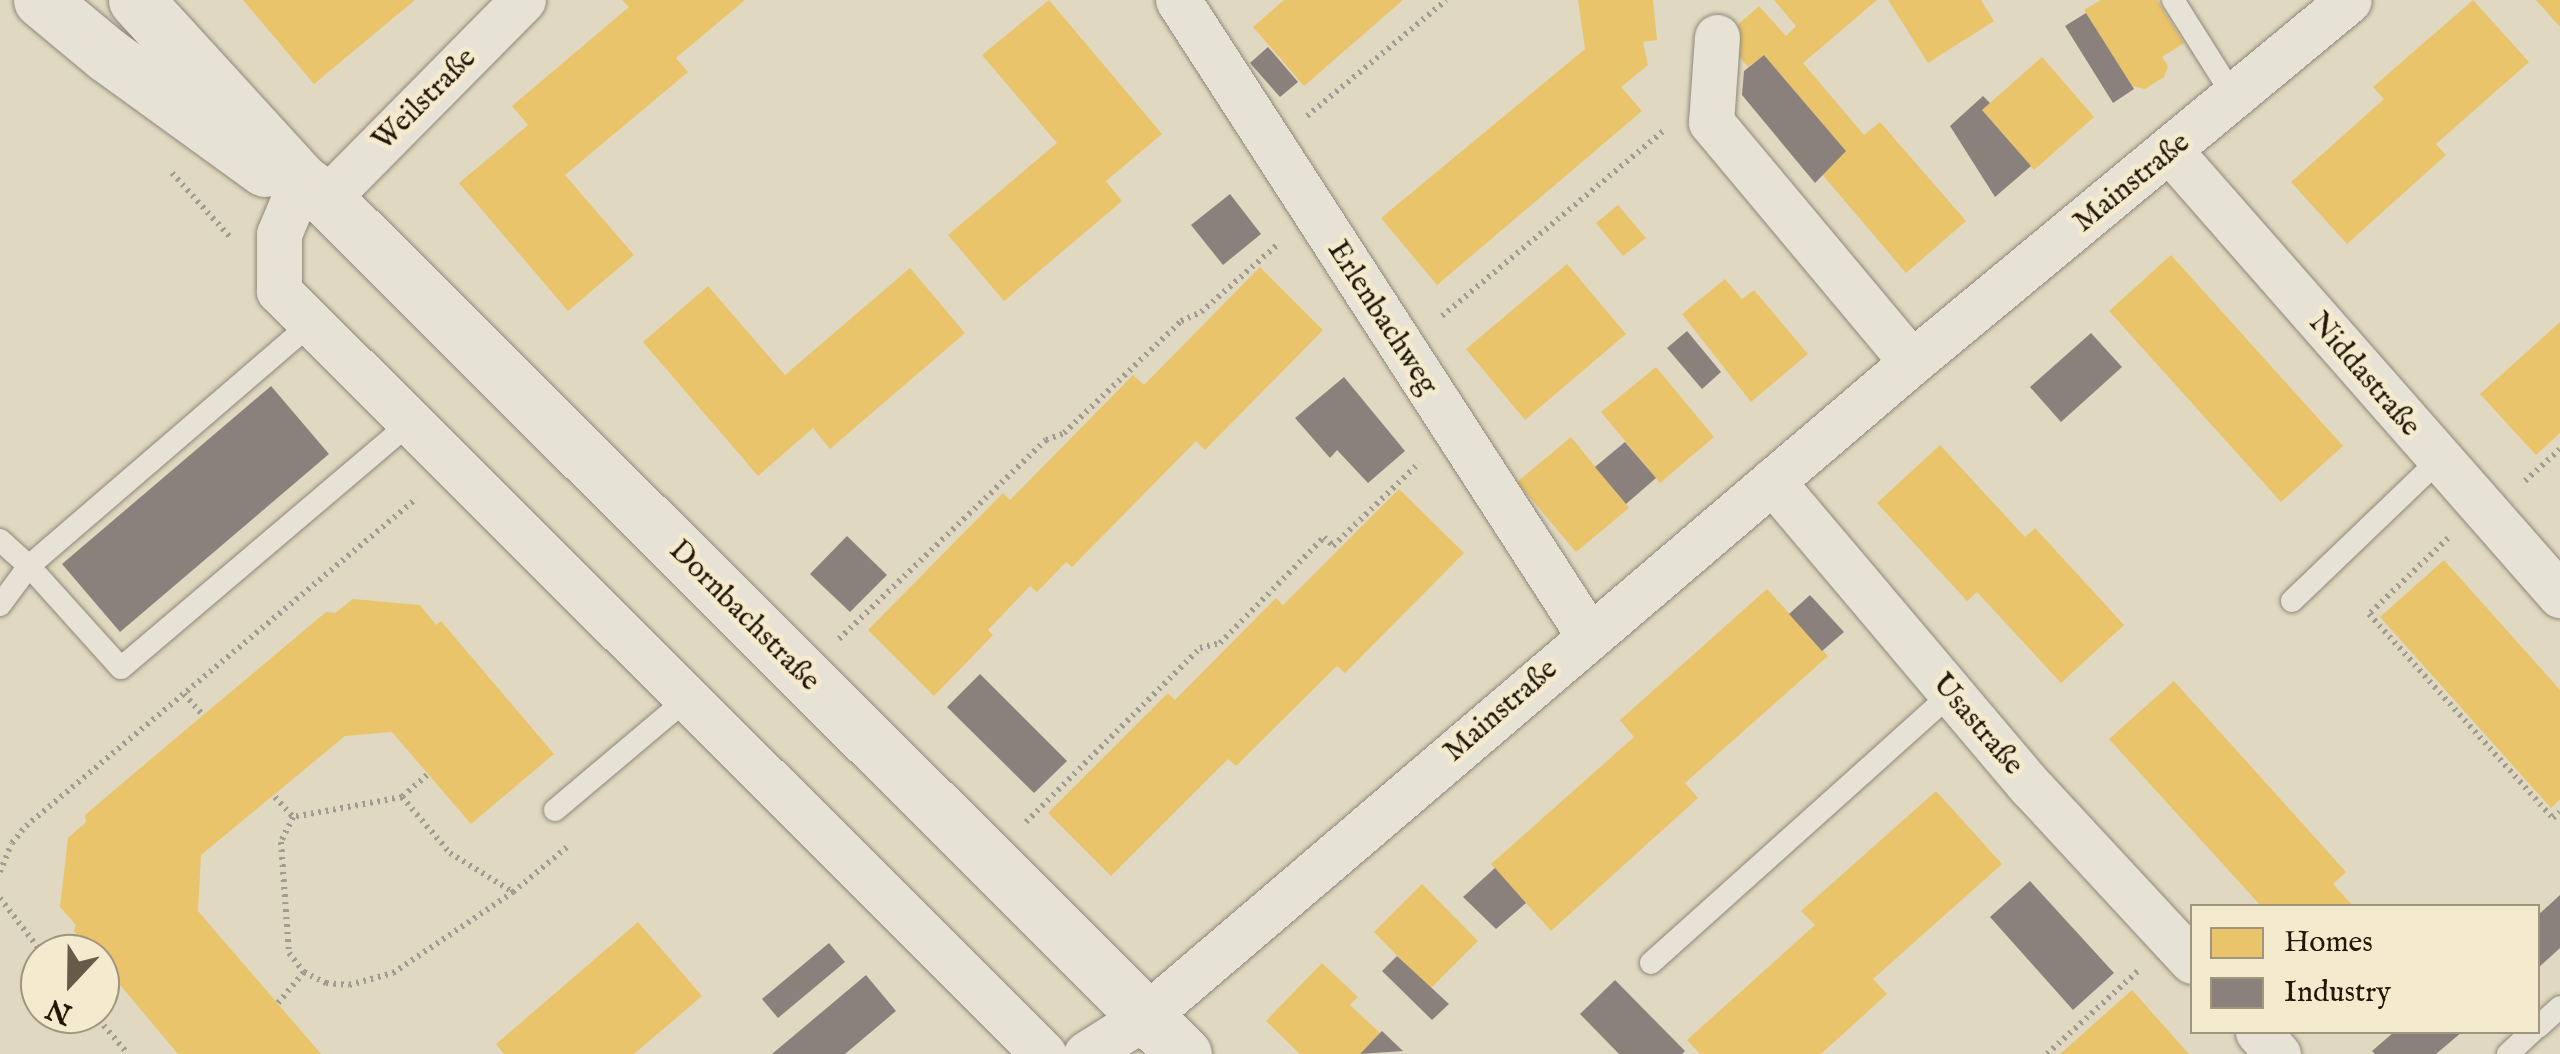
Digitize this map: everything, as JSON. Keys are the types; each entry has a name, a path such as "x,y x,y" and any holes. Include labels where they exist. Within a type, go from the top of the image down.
{"street":[{"name":"Dornbachstraße","path":"41,0 254,166 313,190"},
{"name":"Dornbachstraße","path":"136,0 313,190 1184,1054"},
{"name":"Weilstraße","path":"313,190 523,0"},
{"name":"Erlenbachweg","path":"1178,0 1589,636"},
{"name":"Mainstraße","path":"1086,1054 1146,1016 1912,362 2350,0"},
{"path":"1717,37 1710,122 1912,362"},
{"name":"Niddastraße","path":"2170,152 2560,596"},
{"path":"313,190 279,234 278,291 1044,1054"},
{"name":"Usastraße","path":"1772,482 1950,695 2182,950"},
{"path":"2260,1034 2278,1054"}],"lane":[{"path":"2173,0 2234,96"},
{"path":"0,605 29,566 309,325"},
{"path":"0,540 29,566 121,668 408,424"},
{"path":"2292,600 2438,461"},
{"path":"1650,963 1950,695"},
{"path":"555,810 688,699"},
{"path":"2540,1024 2560,1006"},
{"path":"2508,1054 2530,1034"}],"path":[{"path":"1272,146 1446,0"},
{"path":"1402,348 1676,120 1710,122"},
{"path":"802,675 1046,440 1064,433 1181,320 1201,312 1262,254 1320,220"},
{"path":"990,858 1200,648 1220,643 1324,537 1333,546 1418,464 1462,444"},
{"path":"0,872 12,842 26,826 451,466"},
{"path":"2480,508 2369,614 2553,818 2560,812"},
{"path":"184,694 202,714"},
{"path":"293,816 402,797 428,775"},
{"path":"275,797 293,816"},
{"path":"402,797 450,854 514,892"},
{"path":"293,816 281,842 284,925 289,952 304,972 326,983 350,985 393,973 514,892 571,844"},
{"path":"0,898 27,934"},
{"path":"2047,1054 2182,950"},
{"path":"278,1004 304,972"},
{"path":"111,1034 128,1054"}],"building: Homes":[{"path":"243,0 415,0 314,84"},
{"path":"622,0 745,0 676,58 688,72 565,175 634,255 568,311 459,183 528,125 512,106 629,7"},
{"path":"1049,0 1162,134 1106,181 1122,201 1004,301 948,235 1057,143 982,55"},
{"path":"1284,0 1403,0 1304,86 1253,27"},
{"path":"1578,0 1653,0 1657,40 1643,42 1648,65 1621,87 1642,111 1437,285 1381,218 1585,49"},
{"path":"1774,0 1877,0 1803,63 1864,135 1880,122 1966,221 1906,273 1821,173 1846,151 1764,55 1748,67 1723,38 1759,6 1786,36 1796,26"},
{"path":"1888,0 1981,0 1994,21 1928,63"},
{"path":"2101,0 2157,0 2184,43 2162,57 2168,66 2164,77 2145,89 2132,86 2084,10"},
{"path":"2473,0 2529,62 2436,144 2446,155 2347,244 2291,182 2384,99 2373,87"},
{"path":"2536,0 2560,0 2560,27"},
{"path":"2042,57 2094,117 2034,170 1982,110"},
{"path":"1618,205 1646,238 1623,256 1596,223"},
{"path":"2171,255 2343,446 2281,502 2109,311"},
{"path":"1567,264 1626,334 1525,420 1466,349"},
{"path":"1260,267 1323,330 1205,450 1196,441 1072,567 1066,562 1037,592 1030,586 988,630 993,635 934,696 868,630 1003,493 1010,500 1133,375 1144,385"},
{"path":"910,268 965,333 830,449 813,428 758,476 643,342 708,286 785,375"},
{"path":"1725,279 1742,299 1754,290 1808,354 1751,402 1682,314"},
{"path":"2560,322 2560,433 2536,455 2480,394"},
{"path":"1656,367 1714,437 1660,483 1601,412"},
{"path":"1571,437 1629,508 1576,552 1517,482"},
{"path":"1940,445 2025,537 2035,528 2124,625 2061,683 1977,592 1967,601 1877,503"},
{"path":"1399,489 1464,553 1345,673 1337,666 1236,766 1228,759 1111,876 1048,813 1168,693 1175,700 1276,598 1283,605"},
{"path":"2444,560 2560,690 2560,799 2551,808 2380,617"},
{"path":"1767,589 1828,656 1685,783 1698,798 1551,931 1491,864 1634,737 1620,720"},
{"path":"353,599 420,605 436,625 441,621 554,754 471,824 392,732 345,736 201,855 198,911 321,1054 178,1054 120,985 120,934 77,934 76,925 60,907 68,838 86,822 85,815 326,612 335,613"},
{"path":"2174,681 2346,872 2333,884 2351,904 2259,904 2109,739"},
{"path":"1936,791 2002,864 1873,979 1887,994 1821,1054 1700,1054 1687,1040 1815,925 1801,911"},
{"path":"1422,884 1478,941 1430,989 1374,932"},
{"path":"638,922 702,996 634,1054 504,1054 496,1044"},
{"path":"1322,963 1358,997 1350,1005 1380,1033 1360,1054 1300,1054 1266,1021"},
{"path":"2132,990 2189,1054 2060,1054"}],"building: Industry":[{"path":"2086,13 2134,89 2113,103 2065,26"},
{"path":"1268,47 1298,82 1280,97 1250,63"},
{"path":"1764,55 1846,151 1815,183 1742,95 1744,71"},
{"path":"1983,96 1990,103 1982,110 2031,166 1995,197 1950,126"},
{"path":"1230,194 1261,234 1223,265 1191,225"},
{"path":"1687,331 1721,372 1702,389 1667,348"},
{"path":"2091,333 2122,367 2061,422 2030,387"},
{"path":"1344,377 1405,451 1368,483 1337,450 1330,458 1295,418"},
{"path":"271,386 329,454 120,632 62,564"},
{"path":"1625,442 1656,478 1626,504 1595,467"},
{"path":"847,536 887,575 850,612 810,574"},
{"path":"1810,595 1844,632 1822,651 1789,614"},
{"path":"980,674 1067,761 1034,793 947,707"},
{"path":"1495,868 1526,903 1496,929 1463,897"},
{"path":"2030,881 2114,973 2073,1010 1990,917"},
{"path":"2560,895 2560,948 2540,966 2540,913"},
{"path":"829,943 845,962 778,1018 762,999"},
{"path":"1397,956 1449,1004 1432,1020 1382,971"},
{"path":"866,975 896,1011 845,1054 772,1054"},
{"path":"1615,980 1685,1051 1682,1054 1619,1054 1580,1014"},
{"path":"1380,1033 1403,1051 1360,1054"},
{"path":"2392,1034 2460,1034 2436,1054 2372,1051"}]}
